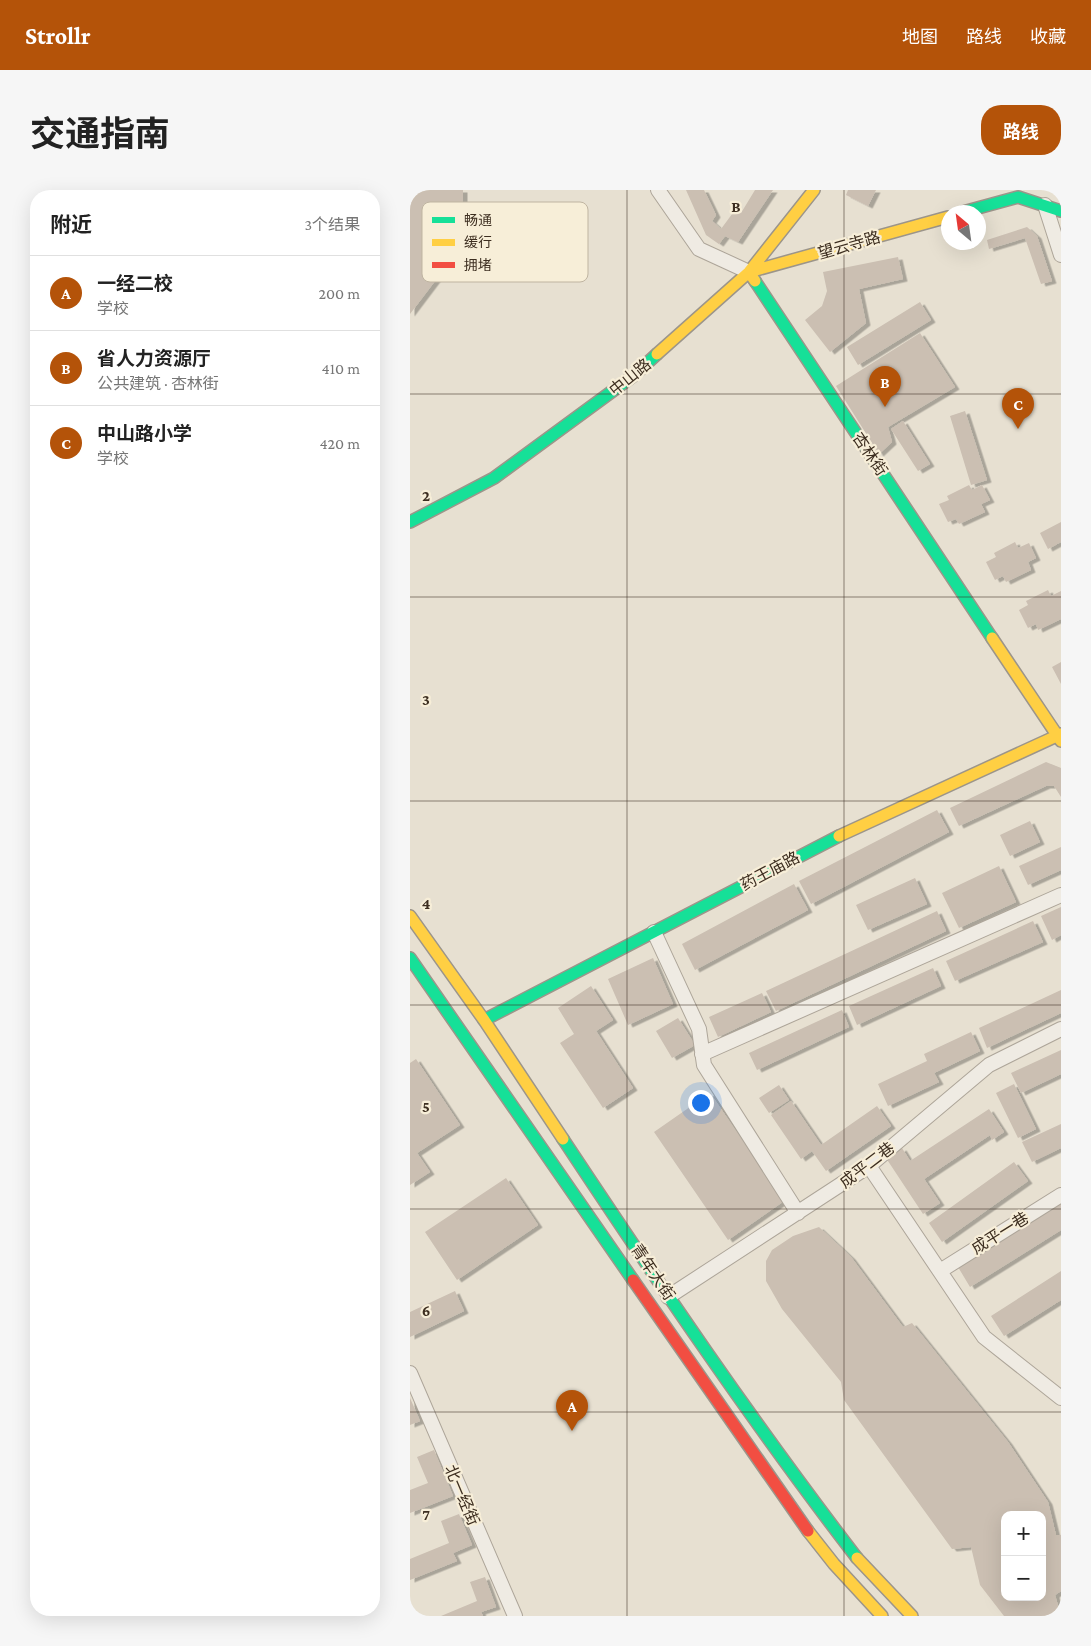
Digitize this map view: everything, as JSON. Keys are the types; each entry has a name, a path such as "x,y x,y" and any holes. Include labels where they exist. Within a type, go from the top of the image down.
{"street":[{"path":"658,190 699,249 749,272"},
{"name":"中山路","path":"410,522 494,478 626,382 749,272 790,223 814,190"},
{"path":"986,206 1018,197 1061,211"},
{"path":"1045,206 1061,255"},
{"name":"望云寺路","path":"749,272 941,219"},
{"name":"杏林街","path":"749,272 1060,737"},
{"name":"药王庙路","path":"484,1020 861,824 1060,737"},
{"path":"702,1054 1061,895"},
{"name":"青年大街","path":"410,916 484,1020 668,1296 821,1511 866,1569 912,1616"},
{"path":"654,932 699,1029 704,1065 798,1213"},
{"name":"青年大街","path":"410,958 804,1526 834,1564 882,1616"},
{"name":"成平二巷","path":"668,1296 869,1166 989,1066 1061,1029"},
{"path":"869,1166 984,1337 1061,1398"},
{"name":"成平一巷","path":"940,1271 1061,1195"},
{"name":"北一经街","path":"410,1373 515,1616"}],"building":[{"path":"410,190 463,190 462,202 422,202 422,282 434,282 410,314"},
{"path":"686,190 704,190 716,215 712,221 721,229 735,210 741,213 755,190 773,190 738,242 725,236 719,244 706,235"},
{"path":"848,190 876,190 868,206 846,195"},
{"path":"1027,227 1037,236 1052,281 1041,284 1025,238 989,249 987,240"},
{"path":"898,257 903,279 859,289 866,323 830,352 805,320 822,306 827,291 823,272"},
{"path":"920,302 931,320 858,365 847,347"},
{"path":"920,333 955,387 888,427 892,442 879,454 836,386"},
{"path":"965,411 987,480 971,485 950,416"},
{"path":"903,421 930,464 918,471 891,429"},
{"path":"969,485 972,490 982,485 990,500 981,504 985,512 959,524 956,519 948,522 939,504 949,500 947,496"},
{"path":"1061,522 1061,542 1048,549 1040,533"},
{"path":"1015,542 1018,548 1029,543 1036,558 1028,562 1031,570 1006,582 1003,576 995,580 986,562 996,557 994,553"},
{"path":"1048,590 1051,596 1061,591 1061,619 1038,630 1036,624 1028,628 1019,610 1028,605 1026,601"},
{"path":"1061,662 1061,684 1052,667"},
{"path":"1046,762 1061,768 1061,797 1054,786 1046,786 959,826 950,808"},
{"path":"937,810 949,832 811,904 799,881"},
{"path":"1030,821 1040,842 1010,856 1000,835"},
{"path":"1061,847 1061,870 1028,885 1019,866"},
{"path":"999,866 1016,902 959,928 942,893"},
{"path":"915,878 927,904 868,930 856,905"},
{"path":"794,884 808,910 695,970 682,944"},
{"path":"1061,907 1061,935 1052,940 1041,916"},
{"path":"937,911 946,931 776,1011 766,991"},
{"path":"1033,921 1043,942 955,981 946,961"},
{"path":"653,958 673,1004 628,1025 608,979"},
{"path":"933,968 941,986 857,1025 849,1006"},
{"path":"591,986 613,1020 596,1031 633,1088 603,1108 560,1043 574,1034 558,1008"},
{"path":"1061,990 1061,1013 987,1048 979,1028"},
{"path":"762,993 771,1012 718,1037 709,1017"},
{"path":"842,1010 849,1027 757,1070 749,1053"},
{"path":"678,1018 695,1045 672,1058 656,1031"},
{"path":"971,1032 980,1051 934,1073 939,1082 888,1106 878,1084 927,1061 924,1054"},
{"path":"1061,1050 1061,1074 1021,1093 1011,1073"},
{"path":"416,1059 460,1125 417,1153 430,1172 410,1185 410,1063"},
{"path":"1014,1084 1036,1129 1018,1138 996,1093"},
{"path":"779,1085 789,1100 769,1113 759,1098"},
{"path":"710,1093 784,1201 728,1240 654,1132"},
{"path":"791,1101 821,1145 877,1106 891,1126 826,1171 812,1151 801,1159 771,1115"},
{"path":"989,1109 1004,1132 992,1140 990,1135 924,1179 940,1203 923,1214 886,1158 902,1148 910,1161"},
{"path":"1061,1124 1061,1148 1032,1162 1022,1142"},
{"path":"1014,1162 1028,1181 942,1242 929,1223"},
{"path":"506,1178 538,1225 457,1280 425,1232"},
{"path":"1061,1204 1061,1230 970,1287 958,1267"},
{"path":"819,1227 851,1257 903,1327 912,1323 1008,1442 1048,1502 1056,1535 1061,1535 1061,1591 1055,1595 1061,1616 1004,1616 980,1585 971,1547 952,1549 844,1400 841,1382 782,1309 766,1281 766,1261 772,1250 793,1236"},
{"path":"1061,1271 1061,1300 1004,1336 991,1316"},
{"path":"455,1291 464,1311 410,1337 410,1312"},
{"path":"410,1398 420,1421 410,1425"},
{"path":"434,1450 453,1496 410,1513 410,1490 428,1483 417,1457"},
{"path":"459,1514 472,1545 453,1553 457,1561 410,1580 410,1559 449,1543 441,1521"},
{"path":"485,1577 496,1607 481,1612 483,1616 441,1616 477,1601 470,1582"}],"traffic: fast":[{"path":"986,206 1018,197 1061,211"},
{"path":"755,281 992,638"},
{"path":"410,522 494,478 633,376 657,354"},
{"path":"484,1020 839,836"},
{"path":"410,958 633,1280"},
{"path":"563,1139 706,1351 780,1456 857,1558"}],"traffic: slow":[{"path":"657,354 749,272 814,190"},
{"path":"755,281 749,272 941,219"},
{"path":"992,638 1061,741"},
{"path":"839,836 1061,734"},
{"path":"410,916 484,1020 563,1139"},
{"path":"808,1531 834,1564 882,1616"},
{"path":"857,1558 912,1616"}],"traffic: jam":[{"path":"633,1280 808,1531"}],"place":[{"name":"省人力资源厅","path":"885,407"},
{"name":"中山路小学","path":"1018,429"},
{"name":"一经二校","path":"572,1431"}]}
